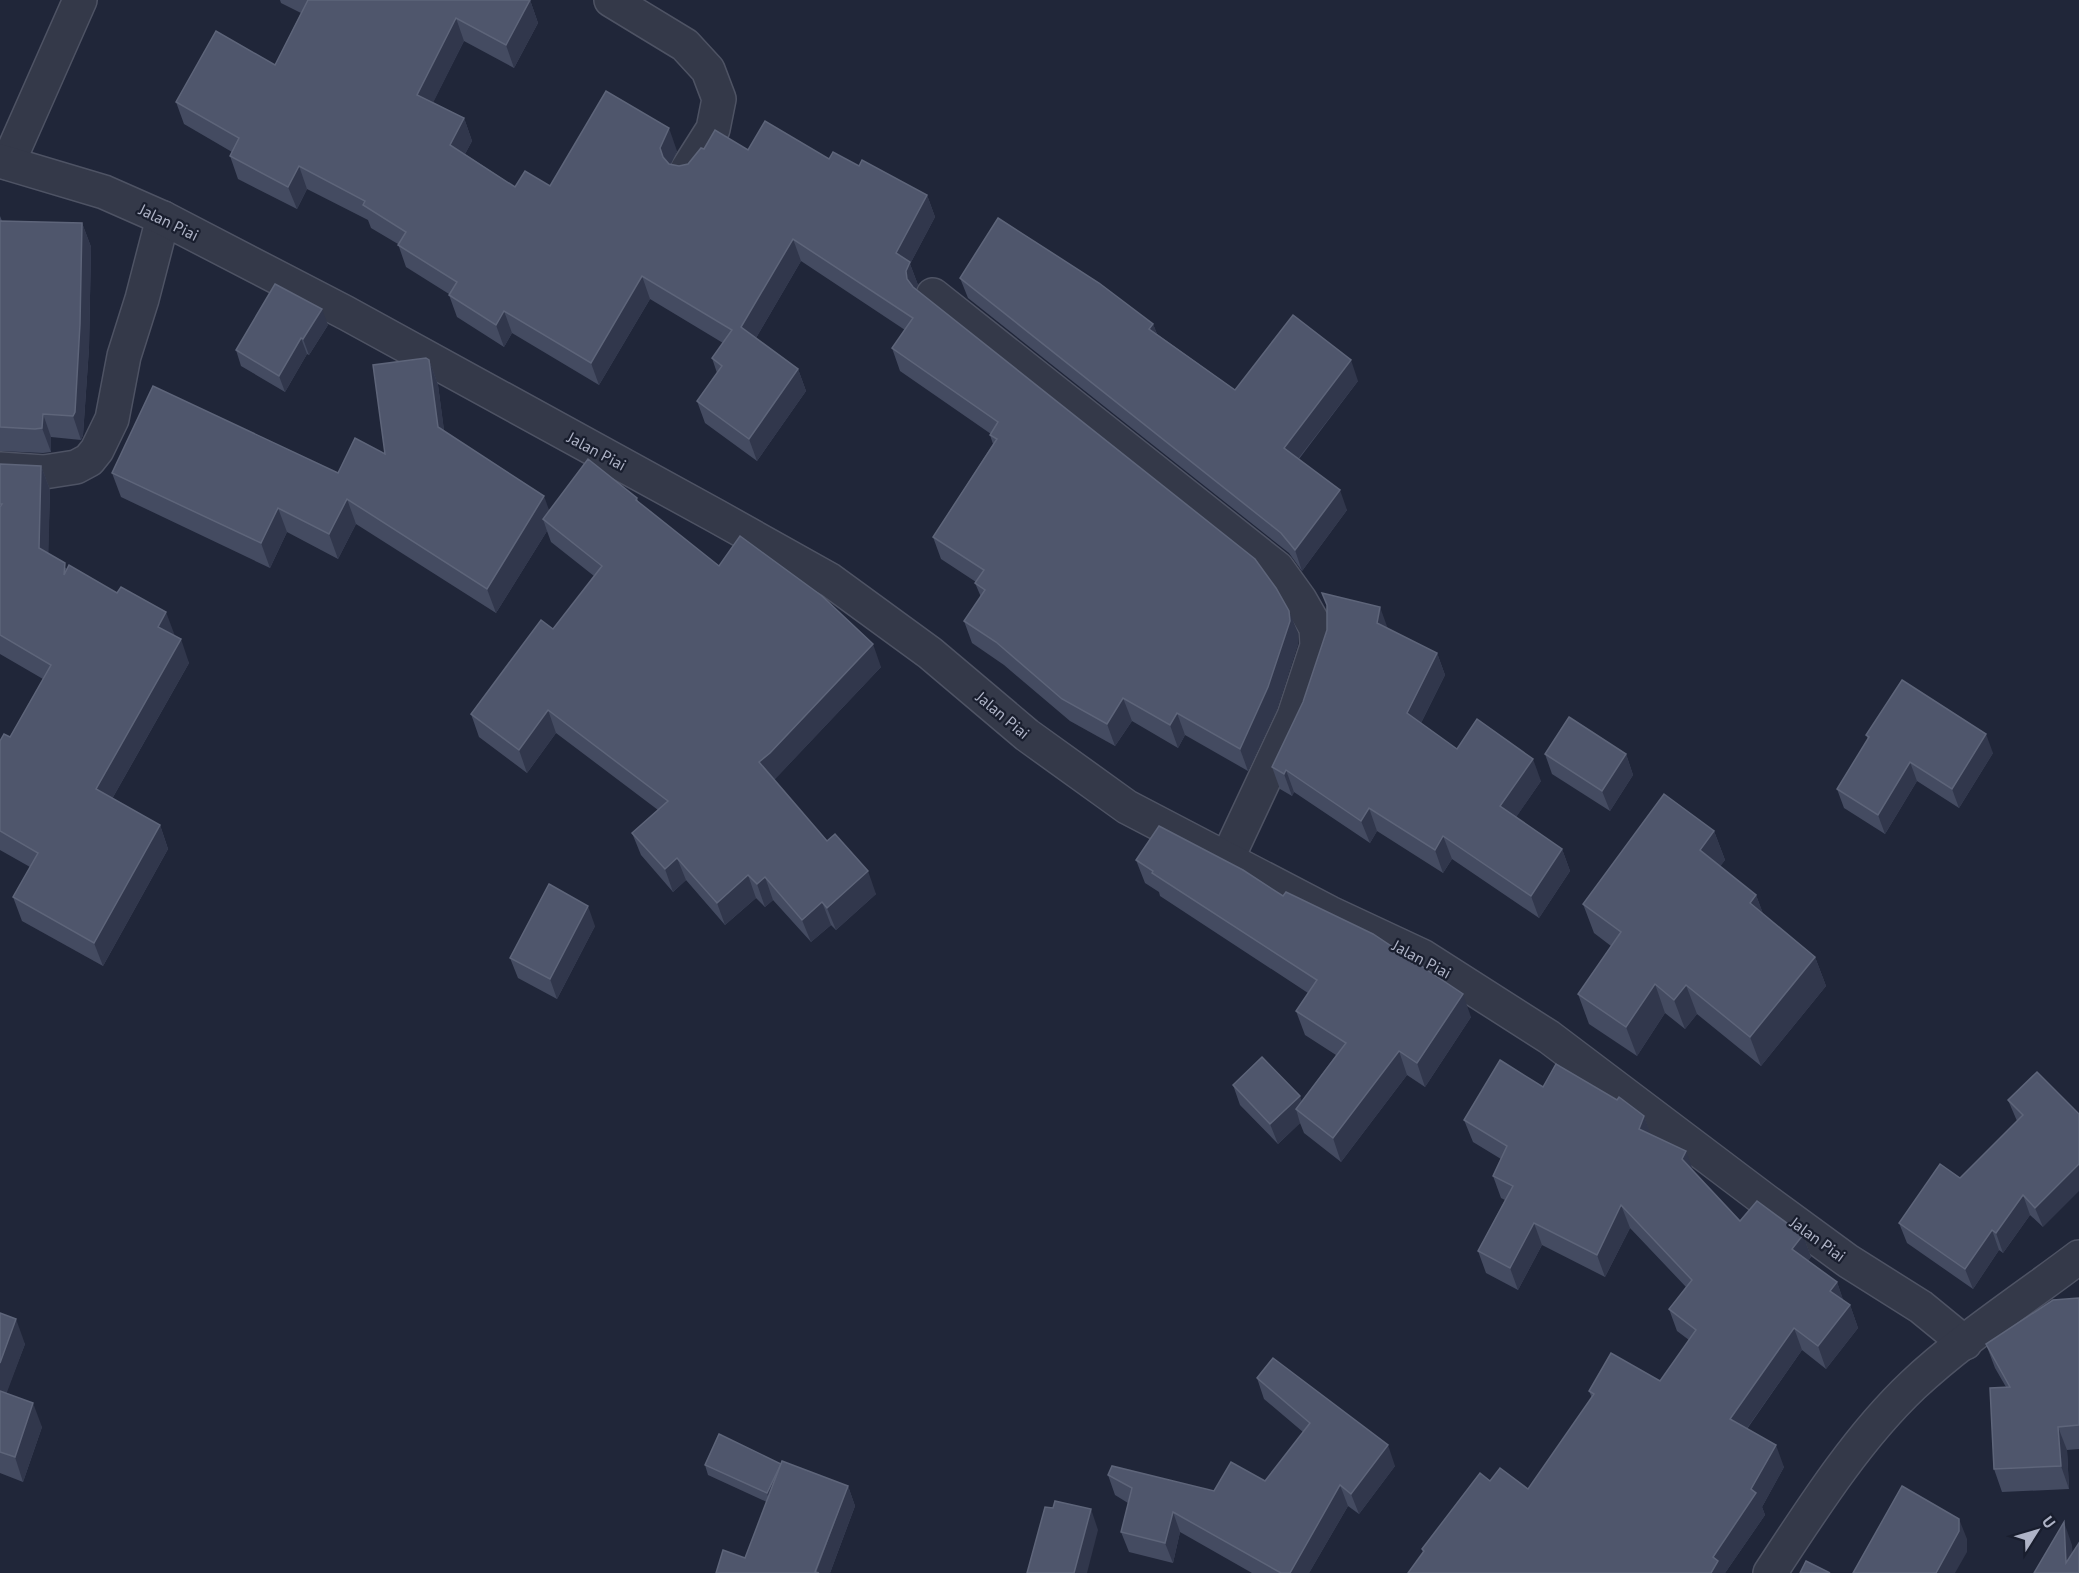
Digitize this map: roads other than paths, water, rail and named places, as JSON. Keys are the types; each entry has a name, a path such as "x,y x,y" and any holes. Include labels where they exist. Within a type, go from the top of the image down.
{"street":[{"path":"4,162 80,0"},
{"path":"611,0 685,45 708,70 719,99 713,129 687,170"},
{"name":"Jalan Piai","path":"4,162 104,192 163,218 346,313 830,580 930,653 1026,735 1127,807 1330,913 1422,956 1488,997 1549,1037 1775,1208 1848,1261 1921,1307 1965,1343"},
{"path":"0,469 44,472 76,467 89,460 97,450 112,419 124,356 142,299 163,218"},
{"path":"933,295 1277,568 1300,600 1316,628 1317,646 1294,716 1227,860"},
{"path":"1770,1573 1859,1445 1913,1385 2079,1257"}]}
